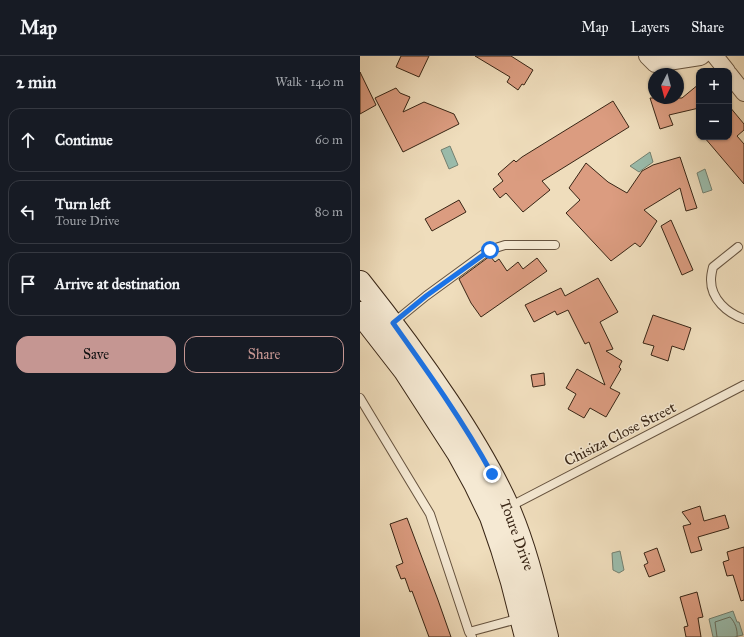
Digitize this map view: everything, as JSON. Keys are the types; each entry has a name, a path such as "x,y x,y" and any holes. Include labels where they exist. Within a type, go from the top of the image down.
{"main road":[{"name":"Toure Drive","path":"360,282 393,323 421,362 474,442 492,474 521,541 532,576 547,637"},
{"name":"Toure Drive","path":"360,313 405,371 458,453 468,472 495,530 512,582 524,628"}],"street":[{"path":"647,56 655,64 702,56"},
{"path":"715,56 725,68"},
{"path":"732,78 744,93"}],"lane":[{"path":"393,323 426,296 490,250 505,245 555,245"},
{"path":"738,247 713,267 711,281 714,295 723,308 734,316 744,319"},
{"name":"Chisiza Close Street","path":"508,508 744,385"},
{"path":"360,398 430,514 470,635 524,628"}],"water":[{"path":"450,146 458,165 449,169 441,150"},
{"path":"650,152 653,162 639,172 630,166"},
{"path":"705,169 712,190 703,193 697,173"},
{"path":"620,551 624,570 619,573 613,570 612,553"},
{"path":"733,611 737,622 739,622 743,635 734,637 713,637 709,619"}],"building":[{"path":"401,56 429,56 419,77 396,67"},
{"path":"475,56 511,56 533,70 524,85 522,84 518,90 507,82 510,77"},
{"path":"360,72 376,105 360,114"},
{"path":"696,86 696,109 669,115 673,125 660,129 652,104 684,104 684,96"},
{"path":"396,88 400,93 410,97 403,112 424,102 454,114 459,124 403,152 375,98"},
{"path":"613,101 629,127 542,181 550,190 523,212 506,193 500,198 493,189 503,181 498,174 514,160 516,162"},
{"path":"732,110 744,124 744,130 737,136 744,144 744,184 707,140 732,140"},
{"path":"680,157 697,208 686,211 680,188 644,210 657,221 640,247 635,243 611,261 566,213 580,200 569,188 586,163 608,182 627,193 642,171 653,165"},
{"path":"459,200 466,212 432,231 425,219"},
{"path":"671,220 693,270 682,275 661,226"},
{"path":"490,256 495,262 499,259 507,271 518,262 523,269 537,258 547,271 481,317 471,303 459,279"},
{"path":"598,278 618,312 600,322 613,349 606,351 622,361 619,367 621,369 610,388 620,393 606,417 590,408 584,418 568,409 576,394 566,388 577,369 605,385 589,342 585,344 568,310 557,315 555,311 534,322 525,305 561,288 565,296"},
{"path":"653,315 691,328 684,350 672,346 668,361 651,355 654,346 643,343"},
{"path":"544,373 545,385 533,387 531,375"},
{"path":"700,506 704,521 725,515 729,528 698,537 702,550 691,553 683,526 691,524 682,512"},
{"path":"407,518 451,637 429,637 412,591 410,592 405,578 401,579 396,566 403,563 390,524"},
{"path":"744,547 744,600 741,601 733,575 727,576 723,562 729,560 727,552"},
{"path":"657,548 665,571 649,577 644,565 648,563 644,553"},
{"path":"697,592 703,617 698,618 701,637 686,637 684,627 688,626 680,597"}],"route":[{"path":"490,250 485,252 426,296 393,323 421,362 474,442 492,474"}]}
